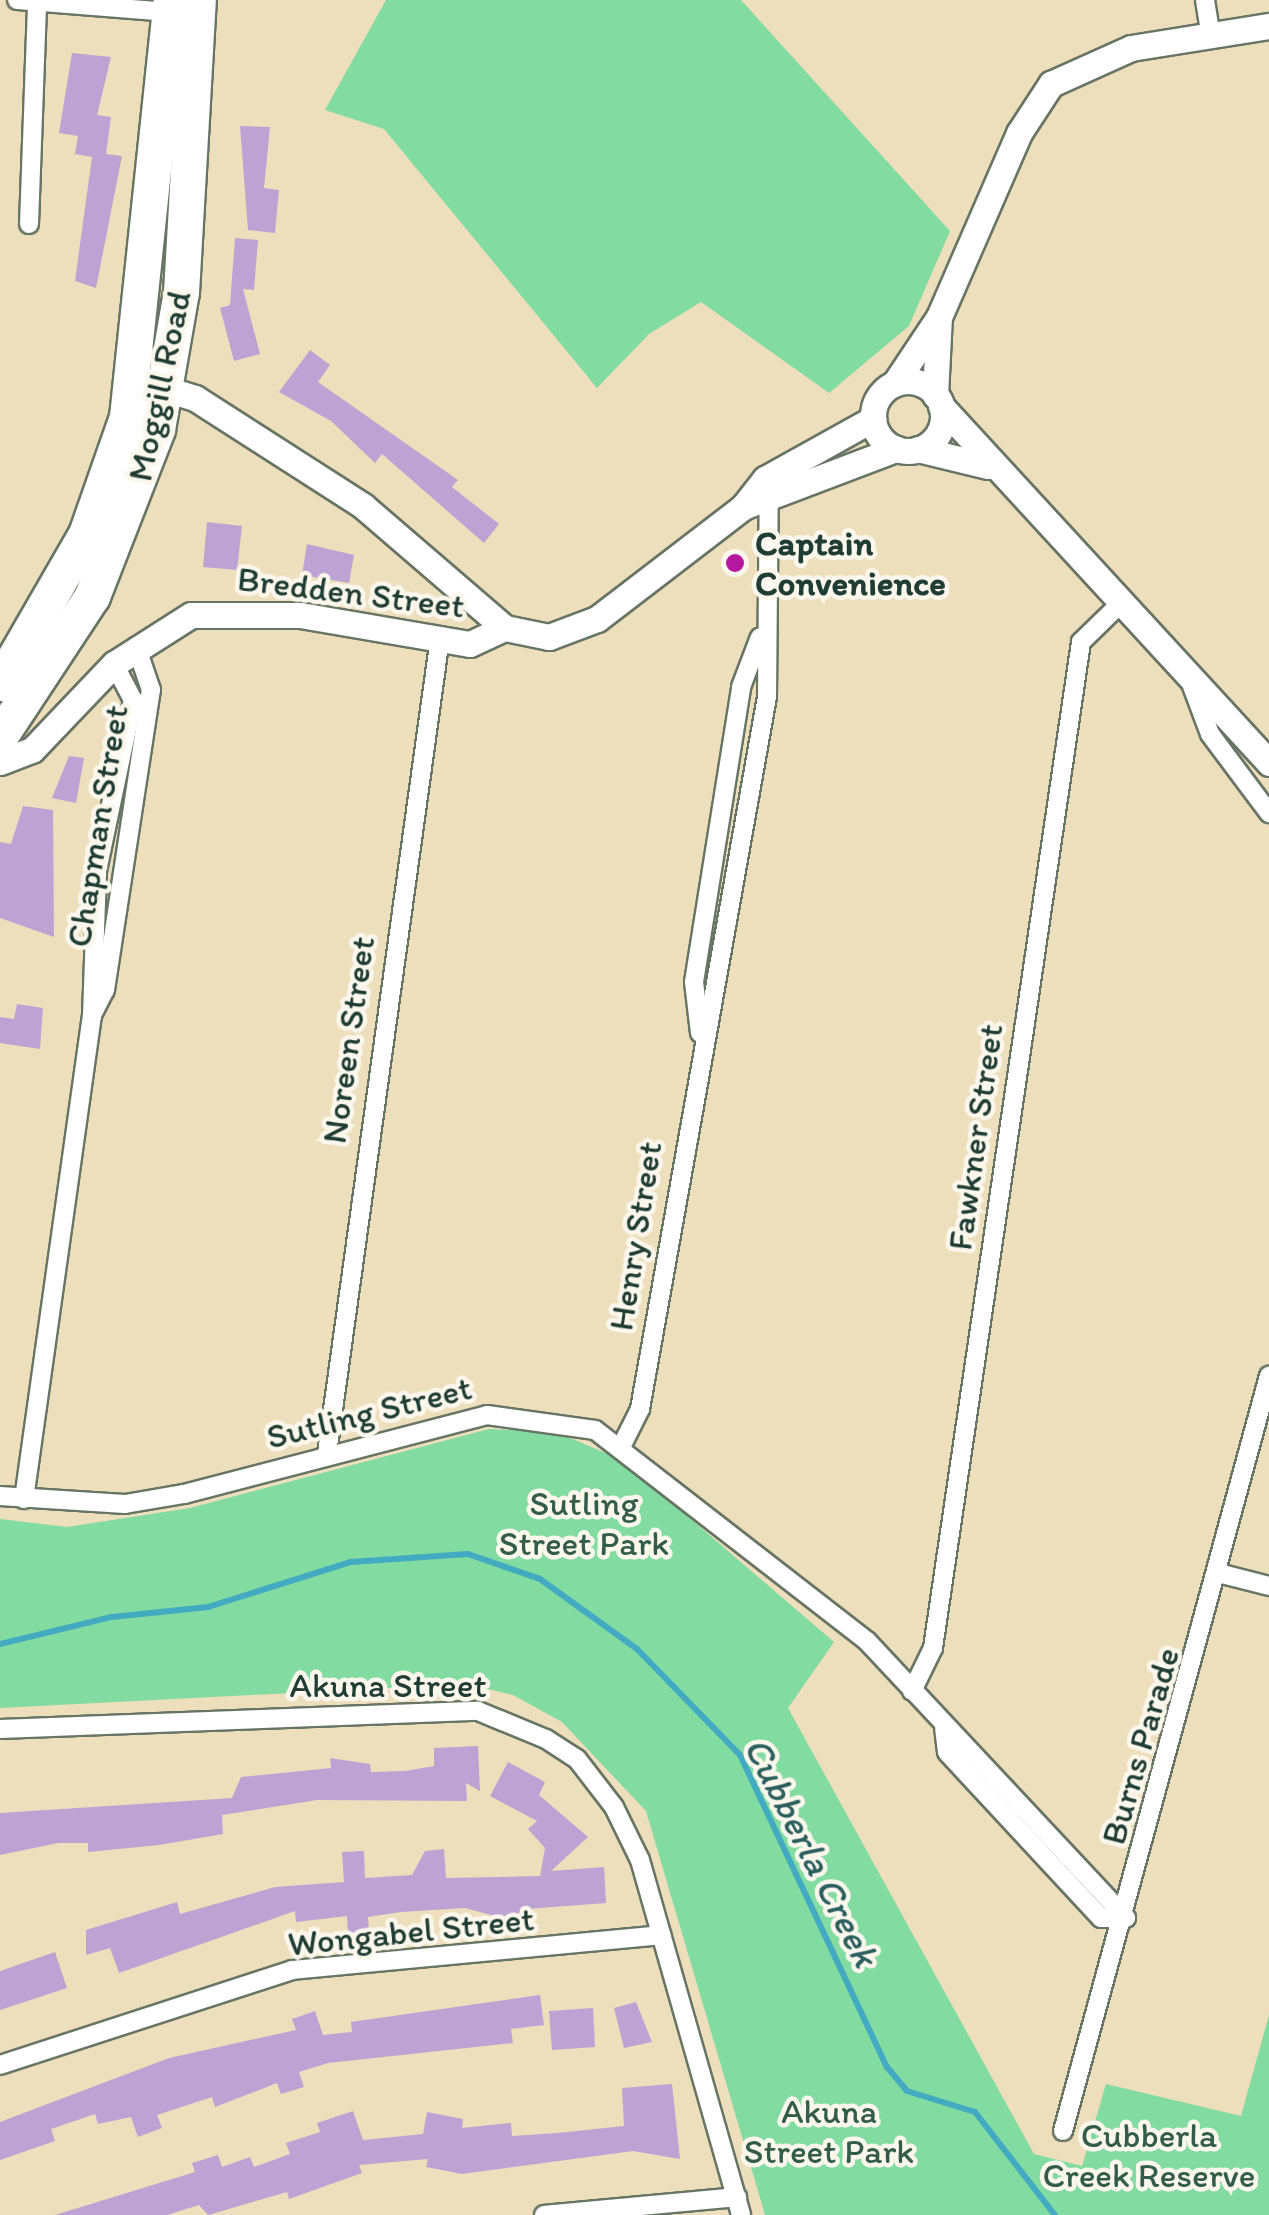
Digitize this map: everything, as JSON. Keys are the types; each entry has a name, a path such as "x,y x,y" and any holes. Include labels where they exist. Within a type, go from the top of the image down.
{"highway":[{"name":"Moggill Road","path":"0,736 104,572 187,228 180,4"},
{"name":"Moggill Road","path":"0,683 86,534 150,384"}],"main road":[{"path":"150,384 201,401 362,506 505,628 549,637 597,619 769,489 873,420 878,398 895,383 938,317 1019,134 1051,84 1094,58 1269,26"},
{"path":"769,489 907,449 935,437 938,317"},
{"path":"895,383 917,382 938,400 993,468 1269,763"},
{"path":"873,420 907,449 993,468"},
{"name":"Bredden Street","path":"0,762 32,750 114,664 164,626 216,612 470,644 505,628"}],"street":[{"path":"18,0 180,4"},
{"path":"1206,0 1211,36"},
{"path":"29,224 37,3"},
{"name":"Henry Street","path":"622,1444 640,1409 700,1034 721,983 767,697 763,628 769,489"},
{"name":"Fawkner Street","path":"912,1691 933,1648 1081,642 1120,603"},
{"name":"Henry Street","path":"700,1034 694,982 742,687 763,628"},
{"name":"Noreen Street","path":"327,1452 440,638"},
{"name":"Chapman Street","path":"92,1016 105,990 150,690 136,646"},
{"name":"Chapman Street","path":"24,1500 92,1016 97,871 133,700 114,664"},
{"path":"1187,672 1210,734 1269,813"},
{"name":"Burns Parade","path":"1064,2131 1222,1574 1269,1376"},
{"name":"Sutling Street","path":"0,1496 125,1504 487,1415 540,1417 622,1444 867,1641 944,1729 963,1736 1126,1918"},
{"path":"1222,1574 1269,1586"},
{"name":"Akuna Street","path":"0,1728 505,1718 577,1759 614,1806 661,1935 739,2206"},
{"name":"Wongabel Street","path":"0,2064 292,1970 661,1935"},
{"path":"544,2215 739,2206"}],"green space":[{"path":"386,0 741,0 950,231 909,326 829,393 701,302 649,334 597,388 384,129 325,110"},
{"path":"489,1429 556,1432 622,1460 834,1642 788,1708 1034,2154 1082,2166 1106,2084 1241,2116 1269,2015 1269,2215 765,2215 646,1811 562,1722 513,1695 468,1684 0,1708 0,1519 67,1527 190,1508"}],"building":[{"path":"72,53 111,57 97,115 111,117 106,154 122,156 96,288 75,281 92,157 75,154 78,136 59,133"},
{"path":"240,126 270,127 264,188 279,190 275,233 248,230"},
{"path":"235,238 258,240 254,290 243,289 260,354 234,361 220,308 230,305"},
{"path":"310,350 330,365 318,382 458,480 452,487 499,524 484,543 382,454 375,463 331,421 279,392"},
{"path":"207,522 242,526 237,570 203,567"},
{"path":"307,544 354,555 349,583 302,575"},
{"path":"69,756 84,758 76,803 52,798"},
{"path":"23,806 53,810 54,937 0,918 0,842 11,844"},
{"path":"17,1004 43,1008 40,1049 0,1043 0,1017 14,1019"},
{"path":"478,1746 480,1791 466,1783 467,1801 317,1800 222,1815 223,1834 88,1852 88,1843 58,1843 0,1855 0,1813 232,1798 241,1777 331,1768 330,1758 370,1764 371,1772 405,1771 434,1766 434,1748"},
{"path":"508,1762 545,1782 539,1795 588,1837 551,1871 604,1867 606,1903 526,1909 527,1918 510,1920 465,1908 401,1912 368,1917 369,1931 348,1933 347,1916 296,1922 295,1911 119,1973 110,1948 86,1955 86,1930 177,1902 180,1914 275,1887 344,1882 342,1852 364,1851 365,1878 412,1875 425,1851 444,1849 446,1878 540,1876 545,1848 528,1829 537,1821 490,1796"},
{"path":"55,1952 67,1988 0,2010 0,1971"},
{"path":"540,1995 544,2025 511,2029 513,2043 328,2063 299,2072 304,2087 281,2094 277,2083 215,2107 212,2097 157,2115 162,2128 138,2137 131,2117 98,2124 95,2114 51,2129 55,2141 0,2160 0,2122 169,2058 296,2030 292,2019 315,2011 323,2035 352,2032 351,2022"},
{"path":"636,2002 652,2042 624,2048 614,2008"},
{"path":"593,2008 595,2047 552,2050 549,2011"},
{"path":"672,2084 680,2159 633,2151 462,2174 426,2167 428,2159 359,2165 362,2173 289,2199 287,2192 208,2215 199,2205 167,2215 55,2215 195,2172 192,2163 218,2155 222,2167 250,2157 254,2167 290,2154 286,2143 320,2132 317,2123 353,2111 363,2140 423,2134 427,2112 463,2119 462,2128 511,2123 512,2136 558,2133 624,2126 622,2088"}],"waterway":[{"name":"Cubberla Creek","path":"0,1644 112,1617 208,1607 351,1562 468,1554 540,1579 637,1649 740,1755 887,2067 907,2091 975,2112 1055,2215"}],"place":[{"name":"Captain Convenience","path":"735,563"}],"park label":[{"name":"Sutling Street Park","path":"584,1523"},
{"name":"Akuna Street Park","path":"829,2131"},
{"name":"Cubberla Creek Reserve","path":"1149,2155"}]}
